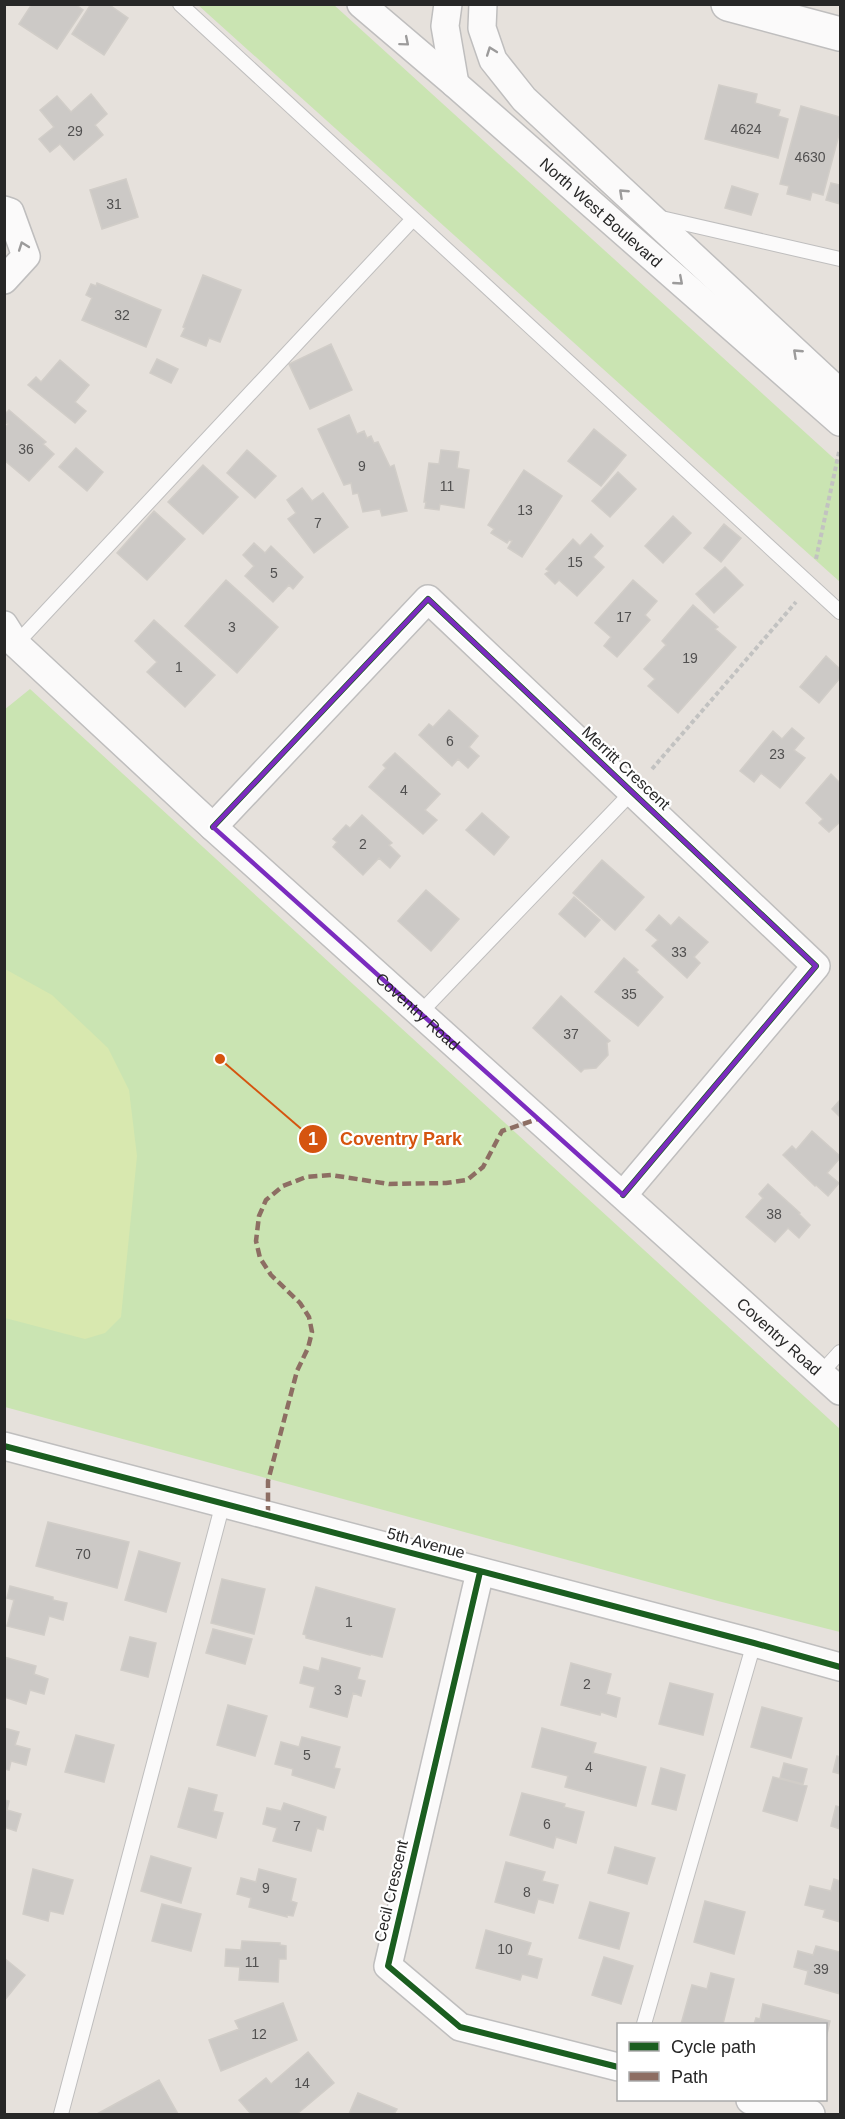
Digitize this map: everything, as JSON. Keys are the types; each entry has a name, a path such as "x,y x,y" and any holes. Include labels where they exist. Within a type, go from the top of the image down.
{"street":[{"name":"North West Boulevard","path":"361,4 840,422"},
{"path":"448,4 445,26 455,84"},
{"name":"North West Boulevard","path":"483,4 482,28 493,60 524,99 840,393"},
{"path":"728,4 840,34"},
{"path":"4,210 10,212 26,256 4,279"},
{"name":"Merritt Crescent","path":"213,827 428,599 816,966 623,1195"},
{"name":"Coventry Road","path":"8,642 840,1392"},
{"name":"5th Avenue","path":"4,1446 840,1667"},
{"name":"Cecil Crescent","path":"480,1572 388,1966 460,2027 617,2067"},
{"path":"754,2101 811,2115"}],"lane":[{"path":"180,4 840,612"},
{"path":"646,214 840,259"},
{"path":"8,642 413,219"},
{"path":"420,1013 632,792"},
{"path":"821,1373 840,1352"},
{"path":"61,2115 223,1503"},
{"path":"645,2023 754,1643"}],"path":[{"path":"632,792 811,585 840,442"}],"highlighted area":[{"path":"428,599 816,966 623,1195 213,827"}],"green space":[{"path":"198,5 334,5 840,464 840,582"},
{"path":"30,689 840,1429 840,1632 718,1601 5,1407 4,710"},
{"path":"5,969 52,995 108,1048 129,1090 137,1156 121,1317 105,1333 85,1339 5,1318"}],"building":[{"path":"32,4 75,4 83,10 57,49 19,24"},
{"path":"91,4 108,4 128,18 104,55 72,34"},
{"path":"719,85 757,94 755,103 780,110 778,116 788,119 778,158 705,139"},
{"path":"91,94 107,114 95,125 103,135 74,160 60,144 50,152 39,139 54,127 40,110 57,96 71,112"},
{"path":"801,106 840,117 840,131 823,195 812,192 810,200 787,194 789,186 780,184"},
{"path":"126,179 138,217 102,229 90,190"},
{"path":"831,183 840,185 840,204 826,200"},
{"path":"732,186 758,194 751,215 725,208"},
{"path":"203,275 241,290 220,342 209,338 206,346 181,336"},
{"path":"97,283 161,310 146,347 82,320 92,298 86,295 91,284 96,286"},
{"path":"331,344 352,390 310,409 289,364"},
{"path":"157,359 178,369 171,383 150,373"},
{"path":"60,360 89,385 75,402 86,411 75,423 28,385 36,377 41,382"},
{"path":"9,410 46,442 43,444 54,454 29,481 4,460 4,428 8,424 4,422 4,415"},
{"path":"349,415 357,434 364,431 367,438 371,436 374,443 378,442 390,467 394,465 407,511 382,516 380,509 363,512 358,493 353,494 351,483 344,485 318,429"},
{"path":"594,429 626,455 601,486 568,461"},
{"path":"76,448 103,472 87,491 59,467"},
{"path":"247,450 276,476 255,498 227,473"},
{"path":"441,450 459,452 457,468 469,470 464,508 440,504 439,510 425,508 429,463 439,464"},
{"path":"203,465 238,497 203,534 168,502"},
{"path":"524,470 562,496 522,557 508,548 512,541 509,540 507,543 491,533 494,529 488,525"},
{"path":"618,472 636,489 610,517 592,501"},
{"path":"302,488 312,501 323,493 348,527 314,553 288,519 296,513 287,500"},
{"path":"154,511 185,539 147,580 117,553"},
{"path":"673,516 691,533 663,563 645,546"},
{"path":"724,524 741,538 721,562 704,548"},
{"path":"591,534 603,546 593,557 604,567 577,596 559,580 555,584 545,574 549,571 546,569 573,539 580,546"},
{"path":"254,543 265,553 271,546 303,577 293,589 289,585 273,602 245,576 254,566 243,555"},
{"path":"725,567 743,585 714,613 696,594"},
{"path":"226,580 278,627 237,673 185,626"},
{"path":"633,580 657,601 645,615 650,620 617,657 604,646 611,637 595,623"},
{"path":"693,605 736,647 678,713 648,686 655,679 644,669 666,645 662,641"},
{"path":"154,620 215,675 185,707 147,672 157,662 135,641"},
{"path":"826,656 840,669 840,678 819,703 800,687"},
{"path":"449,710 478,736 469,747 479,756 468,768 458,759 452,766 419,735 429,724 433,727"},
{"path":"792,728 804,738 794,750 805,758 780,788 761,773 754,782 740,771 773,731 782,739"},
{"path":"395,753 440,794 425,810 437,820 423,834 369,787 386,768 383,765"},
{"path":"831,774 840,783 840,822 829,832 819,823 823,819 806,803"},
{"path":"482,813 509,837 494,855 466,830"},
{"path":"362,815 392,843 389,845 400,856 390,868 379,858 363,875 333,847 337,842 333,839 346,825 350,828"},
{"path":"602,860 644,897 615,930 573,893"},
{"path":"426,890 459,919 431,951 398,921"},
{"path":"574,897 600,920 585,937 559,914"},
{"path":"659,915 671,926 679,917 708,942 694,957 700,963 687,978 652,946 658,940 646,930"},
{"path":"624,958 663,997 638,1026 595,992"},
{"path":"561,996 610,1041 607,1043 608,1055 596,1068 584,1069 581,1072 533,1028"},
{"path":"840,1100 840,1117 832,1109"},
{"path":"812,1131 840,1156 827,1173 839,1183 828,1196 783,1155 792,1146 796,1150"},
{"path":"768,1184 810,1225 799,1238 788,1228 775,1242 746,1217 763,1198 759,1194"},
{"path":"48,1522 129,1542 117,1588 36,1566"},
{"path":"139,1551 180,1563 166,1612 125,1600"},
{"path":"222,1579 265,1589 254,1634 211,1623"},
{"path":"10,1586 67,1603 63,1620 49,1616 44,1635 7,1626 14,1600 7,1598"},
{"path":"316,1587 395,1609 382,1657 306,1638 303,1634"},
{"path":"213,1629 252,1639 245,1664 206,1653"},
{"path":"130,1637 156,1643 148,1677 121,1670"},
{"path":"4,1657 36,1666 34,1674 48,1679 44,1694 30,1690 26,1704 4,1697"},
{"path":"322,1658 360,1668 357,1679 365,1681 361,1696 353,1693 347,1717 310,1707 315,1687 300,1683 304,1667 319,1671"},
{"path":"571,1663 611,1674 606,1694 620,1698 616,1717 561,1705"},
{"path":"670,1683 713,1694 703,1735 659,1724"},
{"path":"228,1705 267,1716 255,1756 217,1745"},
{"path":"762,1707 802,1718 791,1758 751,1747"},
{"path":"4,1728 19,1732 15,1745 30,1749 26,1765 11,1761 9,1770 4,1769"},
{"path":"542,1728 596,1743 593,1753 646,1767 636,1806 565,1787 568,1776 532,1767"},
{"path":"76,1735 114,1745 104,1782 65,1772"},
{"path":"302,1737 340,1747 334,1768 340,1769 334,1788 292,1775 293,1769 275,1764 281,1742 299,1747"},
{"path":"837,1756 840,1757 840,1774 833,1772"},
{"path":"784,1763 807,1769 803,1784 780,1778"},
{"path":"661,1768 685,1775 676,1810 652,1804"},
{"path":"773,1777 807,1786 797,1821 763,1811"},
{"path":"189,1788 217,1795 213,1811 223,1813 216,1838 178,1827"},
{"path":"522,1793 565,1804 564,1807 584,1812 576,1843 556,1837 553,1848 510,1835"},
{"path":"4,1800 9,1801 7,1810 21,1814 16,1831 4,1827"},
{"path":"284,1803 326,1817 323,1830 317,1828 311,1851 273,1841 277,1828 263,1824 267,1808 281,1811"},
{"path":"836,1806 840,1807 840,1829 831,1826"},
{"path":"615,1847 655,1858 647,1884 608,1873"},
{"path":"151,1856 191,1868 181,1903 141,1891"},
{"path":"506,1862 545,1872 542,1881 558,1885 553,1903 538,1899 534,1913 495,1902"},
{"path":"33,1869 73,1880 63,1914 50,1911 48,1921 23,1914"},
{"path":"259,1869 296,1879 291,1901 297,1903 293,1916 287,1915 287,1917 249,1907 251,1898 237,1894 241,1878 256,1882"},
{"path":"834,1879 840,1881 840,1922 823,1917 825,1910 805,1905 810,1886 831,1891"},
{"path":"705,1901 745,1912 734,1954 694,1942"},
{"path":"590,1902 629,1913 619,1949 579,1938"},
{"path":"162,1904 201,1914 191,1951 152,1941"},
{"path":"486,1930 531,1943 527,1955 542,1959 537,1978 522,1974 520,1980 476,1968"},
{"path":"242,1941 280,1943 286,1946 286,1959 279,1959 278,1982 239,1980 240,1967 225,1966 226,1949 241,1950"},
{"path":"816,1946 840,1952 840,1994 805,1984 808,1971 794,1967 798,1951 813,1955"},
{"path":"604,1957 633,1966 621,2004 592,1995"},
{"path":"4,1958 25,1975 4,2001"},
{"path":"711,1973 734,1979 723,2023 681,2023 692,1985 707,1989"},
{"path":"283,2003 297,2040 221,2071 209,2040 239,2029 235,2021"},
{"path":"763,2004 830,2021 827,2034 827,2023 754,2023 756,2018 760,2019"},
{"path":"308,2052 334,2083 297,2114 251,2114 239,2100 266,2078 271,2084"},
{"path":"159,2080 178,2114 97,2114"},
{"path":"358,2093 397,2109 394,2114 349,2114"}],"marked path":[{"path":"268,1515 268,1481 297,1371 308,1348 312,1332 309,1317 300,1303 271,1275 260,1258 256,1241 259,1216 266,1200 283,1186 306,1177 331,1175 389,1184 446,1183 467,1180 483,1167 502,1131 538,1119"}],"cycle path":[{"path":"213,827 428,599 816,966 623,1195"},
{"path":"4,1446 840,1667"},
{"path":"480,1572 388,1966 460,2027 617,2067"}],"place":[{"name":"Coventry Park","path":"220,1059"}]}
